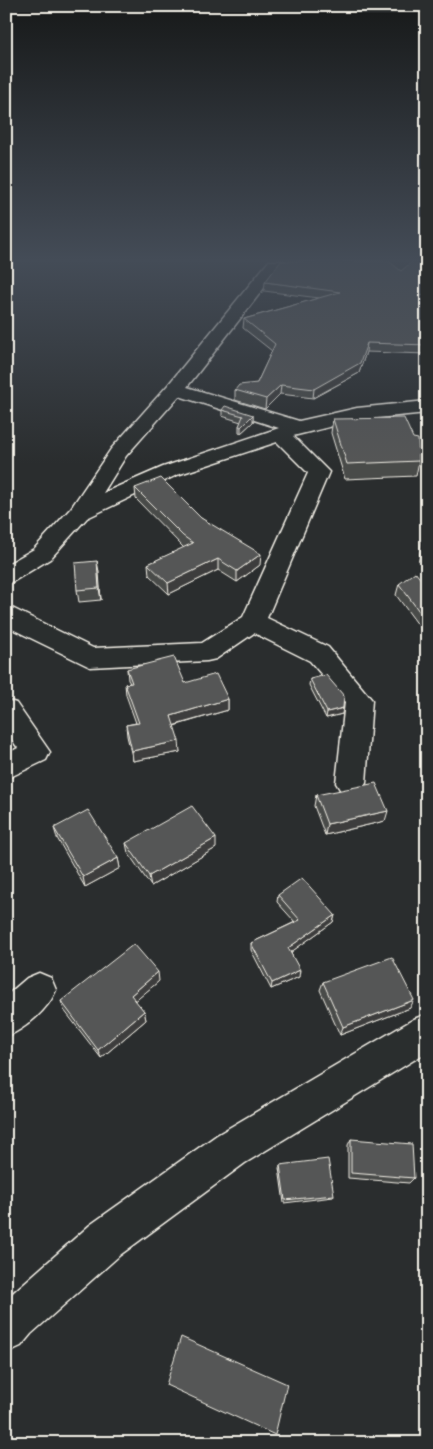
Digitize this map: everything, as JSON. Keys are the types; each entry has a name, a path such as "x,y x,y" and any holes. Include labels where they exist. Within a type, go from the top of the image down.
{"street":[{"path":"10,570 42,554 79,513 118,453 175,389 223,329"},
{"path":"6,617 12,616 90,658 206,652 253,622 319,472 290,431 175,389"},
{"path":"79,513 170,470 290,431 357,414 427,407"},
{"path":"253,622 319,654 359,700 350,782"},
{"path":"6,710 36,752 6,767"},
{"path":"6,1019 39,990"},
{"path":"6,1331 16,1319 105,1240 230,1149 427,1032"}],"building":[{"path":"256,329 427,329 427,345 367,343 360,363 314,389 281,385 266,399 235,390 239,385 257,383 275,344"},
{"path":"225,406 253,415 241,427 239,426 243,416 222,410"},
{"path":"404,418 413,438 418,439 419,461 347,464 333,419"},
{"path":"161,478 201,518 261,554 237,571 218,559 168,583 148,564 193,543 183,536 135,488"},
{"path":"427,501 427,546 420,554"},
{"path":"97,561 99,588 77,590 75,563"},
{"path":"415,572 427,587 427,622 399,584"},
{"path":"174,657 185,683 216,674 228,699 171,716 179,741 132,751 126,725 139,723 125,684 132,683 127,669"},
{"path":"326,675 344,696 343,708 327,712 310,679"},
{"path":"376,783 388,811 327,824 316,795"},
{"path":"192,806 216,838 149,876 126,843"},
{"path":"88,810 118,858 83,877 54,828"},
{"path":"302,878 335,915 288,948 300,970 272,983 251,943 300,920 278,895"},
{"path":"134,944 158,972 131,995 144,1011 98,1050 61,1001"},
{"path":"392,957 414,1000 343,1027 323,982"},
{"path":"351,1139 412,1144 414,1178 351,1173"},
{"path":"328,1159 334,1195 285,1200 280,1165"},
{"path":"181,1337 287,1384 275,1435 166,1385"}]}
